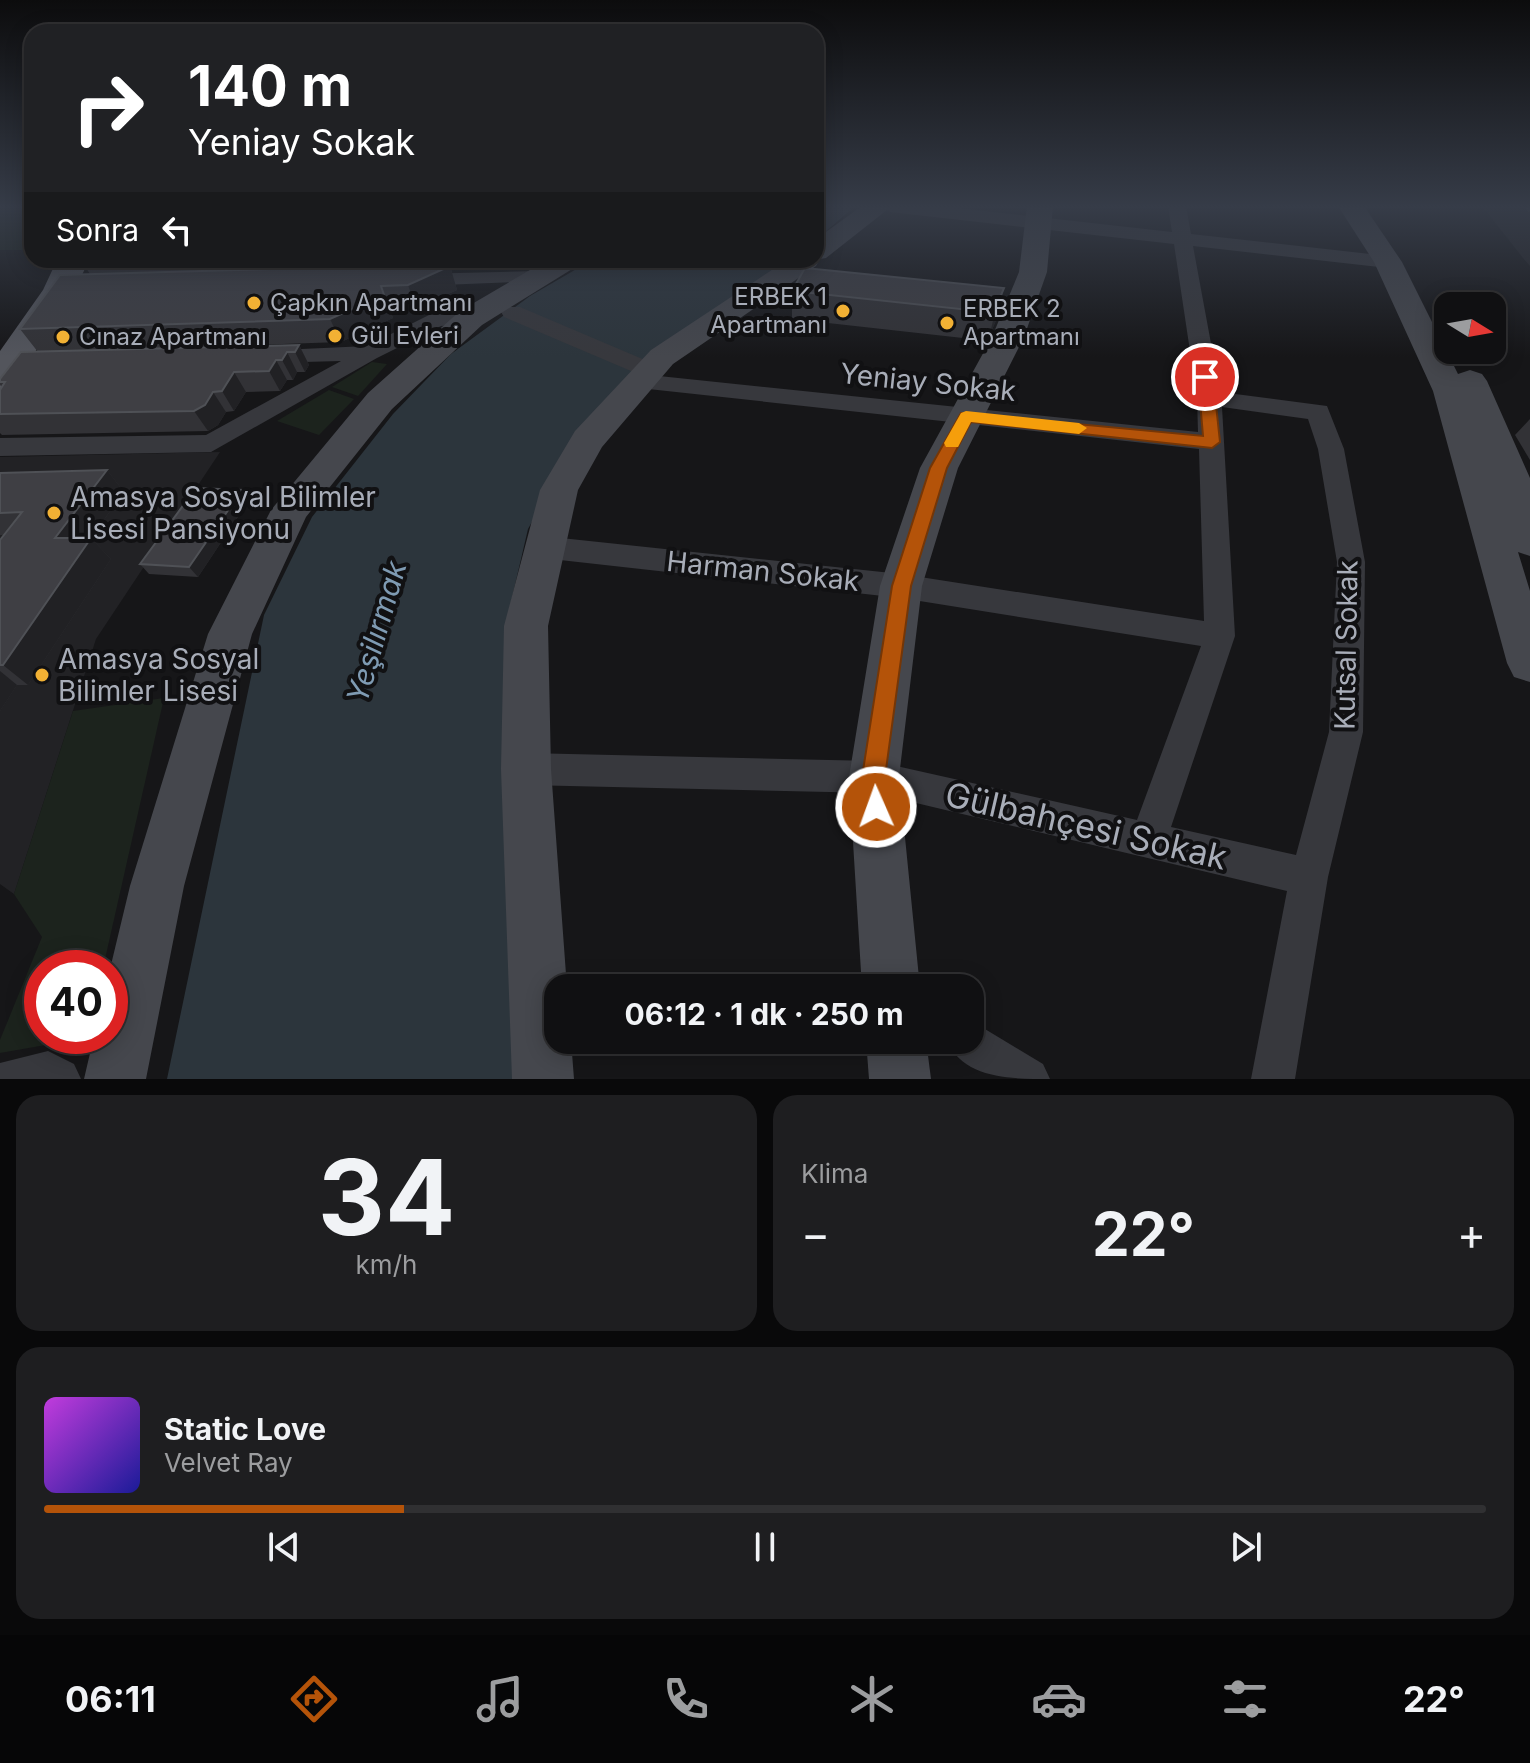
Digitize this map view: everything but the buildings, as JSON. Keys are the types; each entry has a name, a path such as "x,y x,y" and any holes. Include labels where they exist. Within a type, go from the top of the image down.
{"main road":[{"path":"13,358 69,272"}],"street":[{"path":"890,974 874,777 901,586 939,468 1008,337 1011,308 1033,272 1035,256"},
{"path":"1148,840 1220,636 1209,398 1185,256"},
{"path":"1337,256 1388,262"},
{"path":"1384,256 1450,391 1530,663"},
{"path":"1398,256 1434,316"},
{"path":"543,1079 526,769 526,626 542,547 559,490 588,440 662,357 793,277"},
{"path":"394,281 522,292"},
{"path":"0,447 211,443 371,353 437,320 522,292"},
{"path":"115,1079 157,886 230,634 290,510 380,401 522,292"},
{"name":"Yeniay Sokak","path":"522,292 645,376 966,416 1212,442"},
{"path":"238,356 371,353"},
{"path":"1461,364 1513,482 1530,541"},
{"name":"Kutsal Sokak","path":"1209,398 1318,412 1331,449 1351,562 1346,732 1309,877 1273,1079"},
{"name":"Harman Sokak","path":"542,547 901,586 1220,636"},
{"name":"Gülbahçesi Sokak","path":"526,769 874,777 1309,877"},
{"path":"984,1051 1028,1079"},
{"path":"897,1054 900,1079"},
{"path":"14,1079 48,1073 59,1079"}],"shaded area":[{"path":"1530,256 1530,266 1523,258"},
{"path":"372,362 387,364 358,396 332,387"},
{"path":"329,390 354,399 319,435 277,421"},
{"name":"Amasya Sosyal Bilimler Lisesi","path":"220,452 96,639 14,894 0,884 0,457"},
{"path":"164,698 107,950 37,950 42,937 14,894 73,711"},
{"path":"24,981 24,1049 0,1053 0,1040"}],"water":[{"name":"Yeşilırmak","path":"578,268 783,268 575,444 528,529 507,619 521,1079 167,1079 264,615 312,517 393,414 451,354 530,296"}],"slow traffic":[{"path":"952,443 966,416 1079,428"}],"place":[{"name":"Çapkın Apartmanı","path":"254,303"},
{"name":"ERBEK 1 Apartmanı","path":"843,311"},
{"name":"ERBEK 2 Apartmanı","path":"947,323"},
{"name":"Gül Evleri","path":"335,336"},
{"name":"Cınaz Apartmanı","path":"63,337"},
{"name":"Amasya Sosyal Bilimler Lisesi Pansiyonu","path":"54,513"},
{"name":"Amasya Sosyal Bilimler Lisesi","path":"42,675"}],"route":[{"path":"876,807 874,777 901,586 939,468 966,416 1212,442 1205,377"}]}
